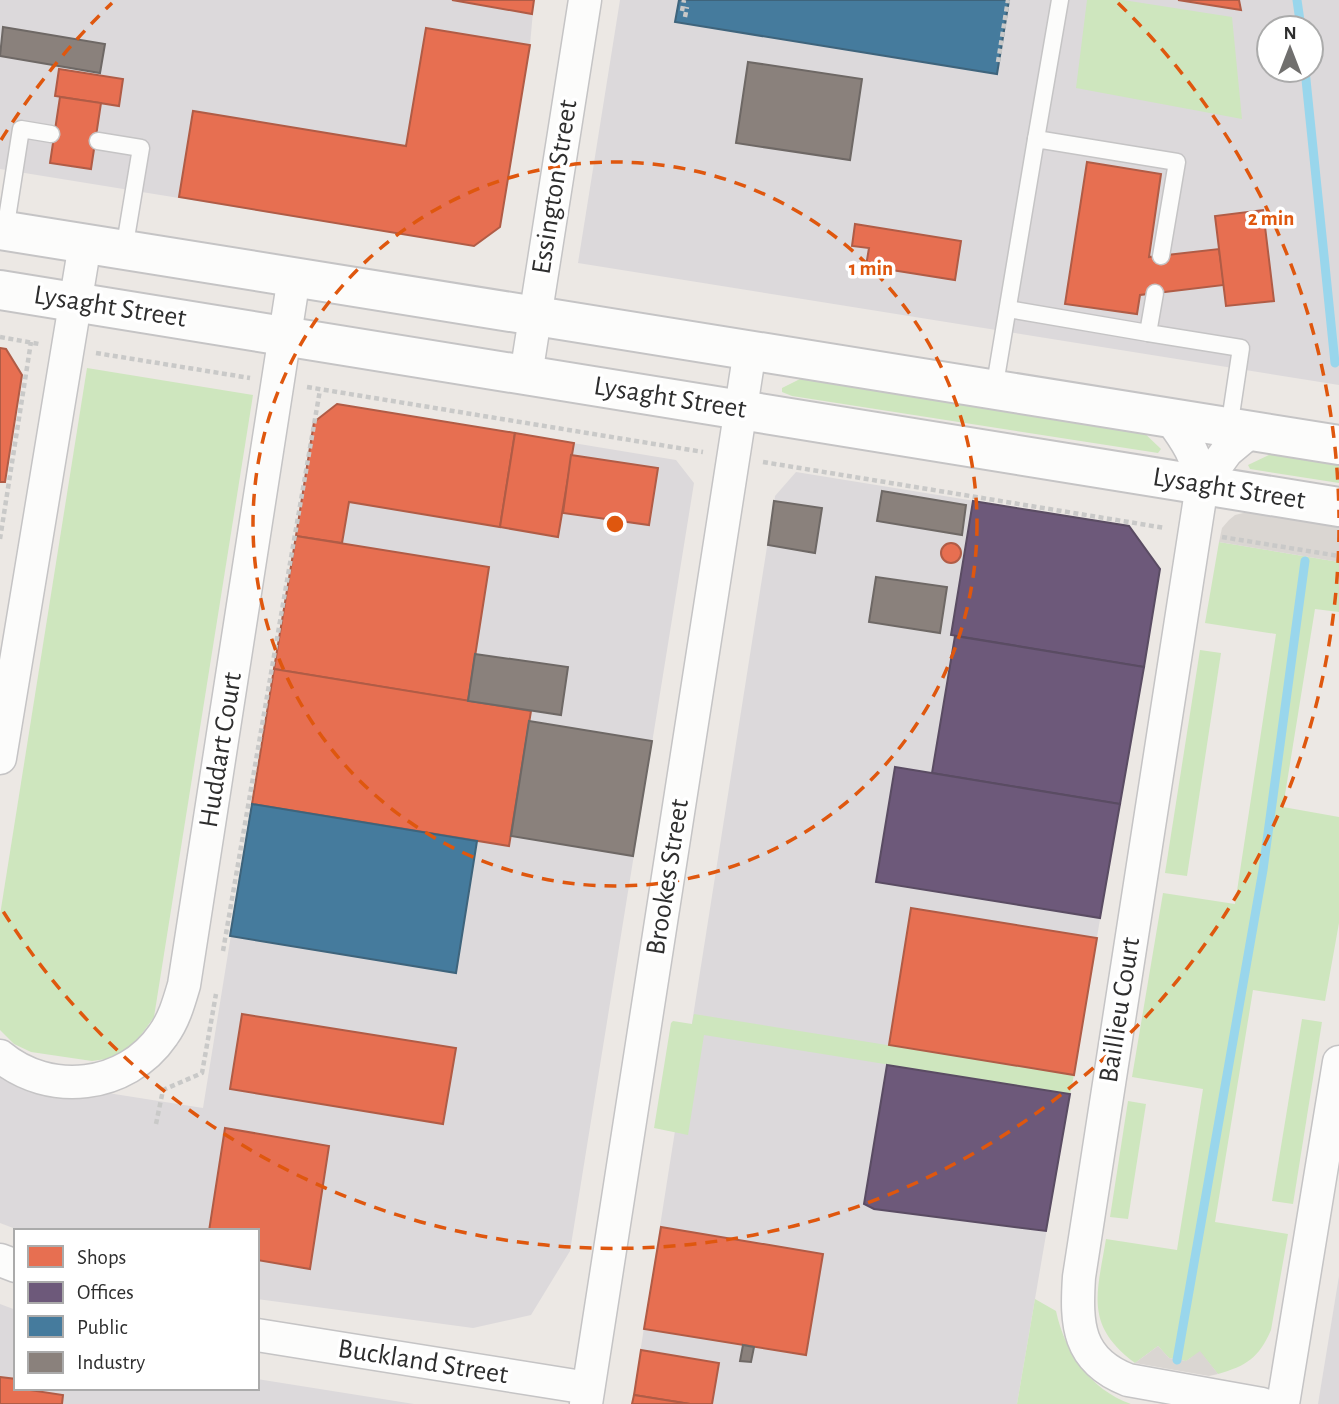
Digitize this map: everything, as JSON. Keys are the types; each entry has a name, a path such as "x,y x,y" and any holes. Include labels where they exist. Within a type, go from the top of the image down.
{"street":[{"name":"Essington Street","path":"526,375 585,0"},
{"name":"Lysaght Street","path":"2,231 1339,445"},
{"path":"0,758 85,244"},
{"name":"Huddart Court","path":"0,1056 25,1073 50,1081 79,1083 107,1077 128,1068 146,1055 163,1036 175,1014 184,985 294,277"},
{"name":"Lysaght Street","path":"0,289 1339,507"},
{"name":"Brookes Street","path":"587,1396 750,350"},
{"name":"Baillieu Court","path":"1170,418 1198,463 1202,485 1079,1277 1076,1311 1078,1327 1090,1351 1113,1374 1128,1380 1262,1404"},
{"name":"Baillieu Court","path":"1202,485 1240,429"},
{"path":"1283,1404 1339,1062"},
{"name":"Buckland Street","path":"259,1335 587,1396"}],"lane":[{"path":"994,390 1060,0"},
{"path":"2,231 21,129 51,134"},
{"path":"1036,139 1177,162 1161,256"},
{"path":"98,141 141,148 124,250"},
{"path":"1148,333 1155,293"},
{"path":"1008,309 1241,348 1240,429"}],"path":[{"path":"684,0 685,17"},
{"path":"998,62 1008,0"},
{"path":"0,337 1339,556"},
{"path":"0,539 32,342"},
{"path":"221,964 320,390"},
{"path":"156,1124 163,1090 202,1073 216,991"}],"shaded area":[{"path":"0,0 534,0 530,45 500,227 474,246 0,169"},
{"path":"620,0 1339,0 1339,385 578,263"},
{"path":"337,404 676,460 694,483 570,1251 531,1315 473,1328 259,1299 259,1229 16,1229 0,1223 0,1076 203,1108 314,422"},
{"path":"796,472 1128,526 1160,569 1017,1404 632,1404 775,496"},
{"path":"1247,512 1339,526 1339,562 1219,542 1222,528 1229,520 1235,515"},
{"path":"1339,1276 1339,1404 1318,1404"},
{"path":"0,1304 14,1309 14,1390 259,1390 259,1379 414,1404 0,1404"},
{"path":"1158,1346 1169,1358 1186,1361 1200,1351 1218,1374 1209,1376 1135,1363"}],"green space":[{"path":"1087,0 1123,0 1232,17 1242,119 1076,88"},
{"path":"87,368 253,395 154,1017 133,1046 113,1058 92,1061 31,1052 14,1044 0,1030 0,915"},
{"path":"804,377 1138,427 1161,449 1158,453 792,396 782,392 782,388"},
{"path":"1275,452 1339,456 1339,483 1250,469 1248,465"},
{"path":"1219,542 1339,562 1339,612 1315,609 1283,807 1339,817 1339,923 1325,1001 1253,990 1215,1222 1288,1234 1271,1330 1262,1348 1244,1364 1218,1374 1200,1352 1186,1361 1169,1358 1158,1346 1135,1363 1119,1349 1101,1322 1098,1292 1106,1239 1177,1250 1203,1089 1132,1077 1163,893 1235,904 1276,634 1205,623"},
{"path":"1200,650 1221,653 1187,876 1165,873"},
{"path":"694,1014 1074,1075 1070,1094 704,1035 688,1135 654,1128 671,1023 692,1024"},
{"path":"1302,1019 1322,1022 1293,1204 1272,1201"},
{"path":"1128,1101 1146,1104 1128,1219 1110,1217"},
{"path":"1035,1299 1056,1311 1066,1341 1091,1379 1103,1389 1131,1404 1017,1404"}],"building: Shops":[{"path":"452,0 534,0 532,14"},
{"path":"1178,0 1239,0 1241,10"},
{"path":"426,28 530,45 500,227 474,246 179,197 193,111 406,146"},
{"path":"59,69 123,79 119,106 55,96"},
{"path":"60,97 101,103 91,169 50,163"},
{"path":"1087,162 1161,174 1149,257 1219,249 1224,285 1140,295 1137,314 1065,304"},
{"path":"1263,210 1274,301 1226,306 1215,216"},
{"path":"855,224 961,241 955,280 866,266 869,248 852,246"},
{"path":"0,348 6,349 22,375 5,482 0,482"},
{"path":"337,404 515,433 500,527 349,502 342,543 296,536 314,422"},
{"path":"515,433 574,443 558,537 500,527"},
{"path":"571,455 658,468 649,525 563,513"},
{"path":"296,536 489,567 468,701 274,669"},
{"path":"951,543 958,546 961,553 958,560 951,563 944,560 941,553 944,546"},
{"path":"274,669 531,711 509,846 252,804"},
{"path":"911,908 1097,938 1074,1075 889,1045"},
{"path":"242,1014 456,1048 443,1124 230,1089"},
{"path":"225,1128 329,1146 310,1269 259,1260 259,1229 209,1229"},
{"path":"661,1227 823,1254 806,1355 644,1329"},
{"path":"641,1350 719,1363 712,1404 690,1404 634,1395"},
{"path":"0,1377 14,1379 14,1390 63,1395 62,1404 0,1404"},
{"path":"634,1395 690,1404 632,1404"}],"building: Offices":[{"path":"973,501 1129,526 1160,569 1144,667 951,635"},
{"path":"955,636 1144,667 1120,804 932,773"},
{"path":"895,767 1120,804 1100,918 876,882"},
{"path":"887,1065 1070,1094 1046,1231 874,1209 864,1204"}],"building: Public":[{"path":"679,0 1009,0 997,74 675,22"},
{"path":"252,804 477,841 456,973 230,936"}],"building: Industry":[{"path":"3,27 105,44 100,73 0,56"},
{"path":"748,62 862,79 850,160 736,143"},
{"path":"882,491 966,505 962,535 877,521"},
{"path":"774,501 822,508 815,553 768,545"},
{"path":"876,577 947,587 940,633 869,622"},
{"path":"475,654 568,667 561,715 468,701"},
{"path":"529,721 652,741 633,856 511,836"},
{"path":"743,1345 754,1347 751,1362 740,1361"}],"waterway":[{"path":"1297,0 1299,14"},
{"path":"1306,84 1335,363"},
{"path":"1177,1360 1263,870 1305,561"}]}
